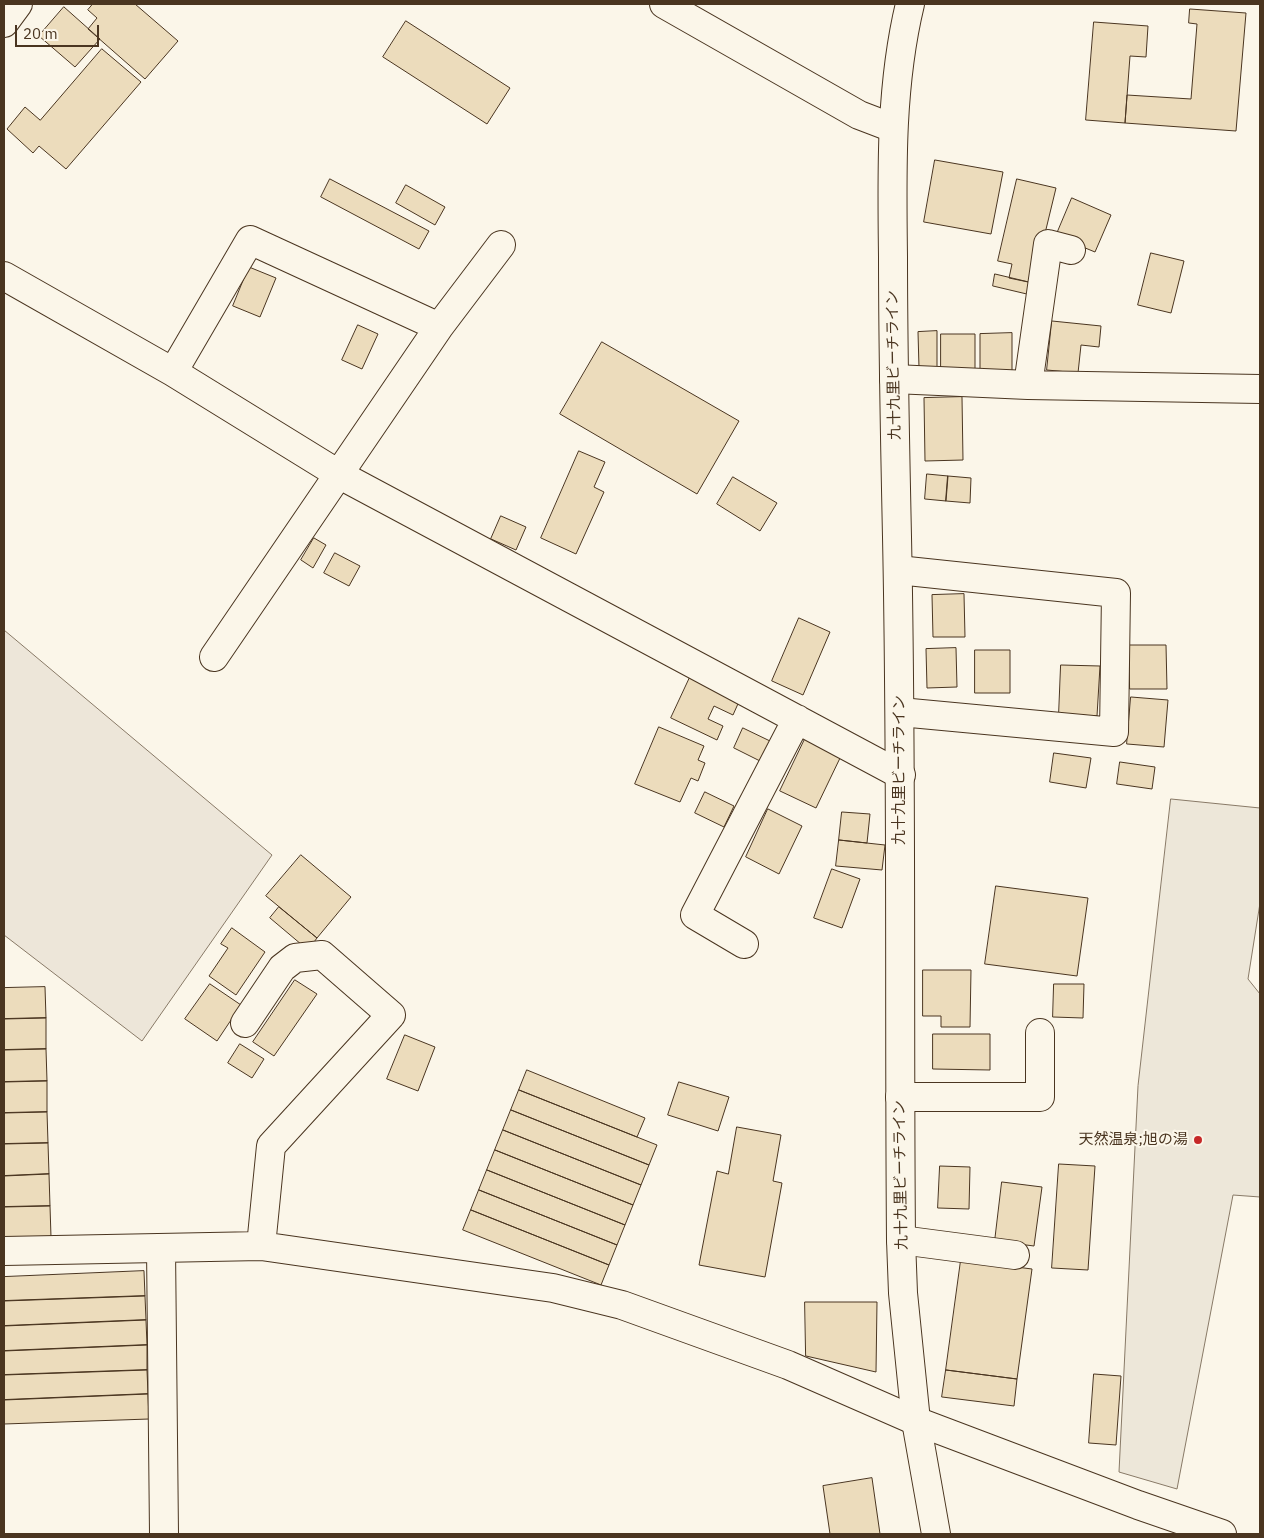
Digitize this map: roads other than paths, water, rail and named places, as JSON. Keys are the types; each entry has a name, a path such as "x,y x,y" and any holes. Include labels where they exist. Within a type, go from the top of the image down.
{"street":[{"path":"4,23 18,4"},
{"path":"664,4 859,115 893,128"},
{"name":"九十九里ビーチライン","path":"910,4 899,68 893,128 894,379 901,775 901,1240 903,1293 916,1421 936,1534"},
{"path":"173,372 250,240 439,327"},
{"path":"1028,385 1048,244 1071,250"},
{"path":"214,657 340,475 439,327 501,245"},
{"path":"4,276 173,372 340,475 901,775"},
{"path":"894,379 1028,385 1260,389"},
{"path":"898,570 1116,593 1114,732 900,712"},
{"path":"744,944 695,915 797,719"},
{"path":"245,1023 282,968 295,958 322,955 391,1015 271,1146 262,1246"},
{"path":"900,1097 1040,1097 1040,1033"},
{"path":"901,1240 1015,1255"},
{"path":"4,1251 262,1246 552,1288 622,1305 788,1366 916,1421 1222,1534"},
{"path":"161,1248 164,1534"}],"place":[{"name":"天然温泉;旭の湯","path":"1198,1140"}]}
